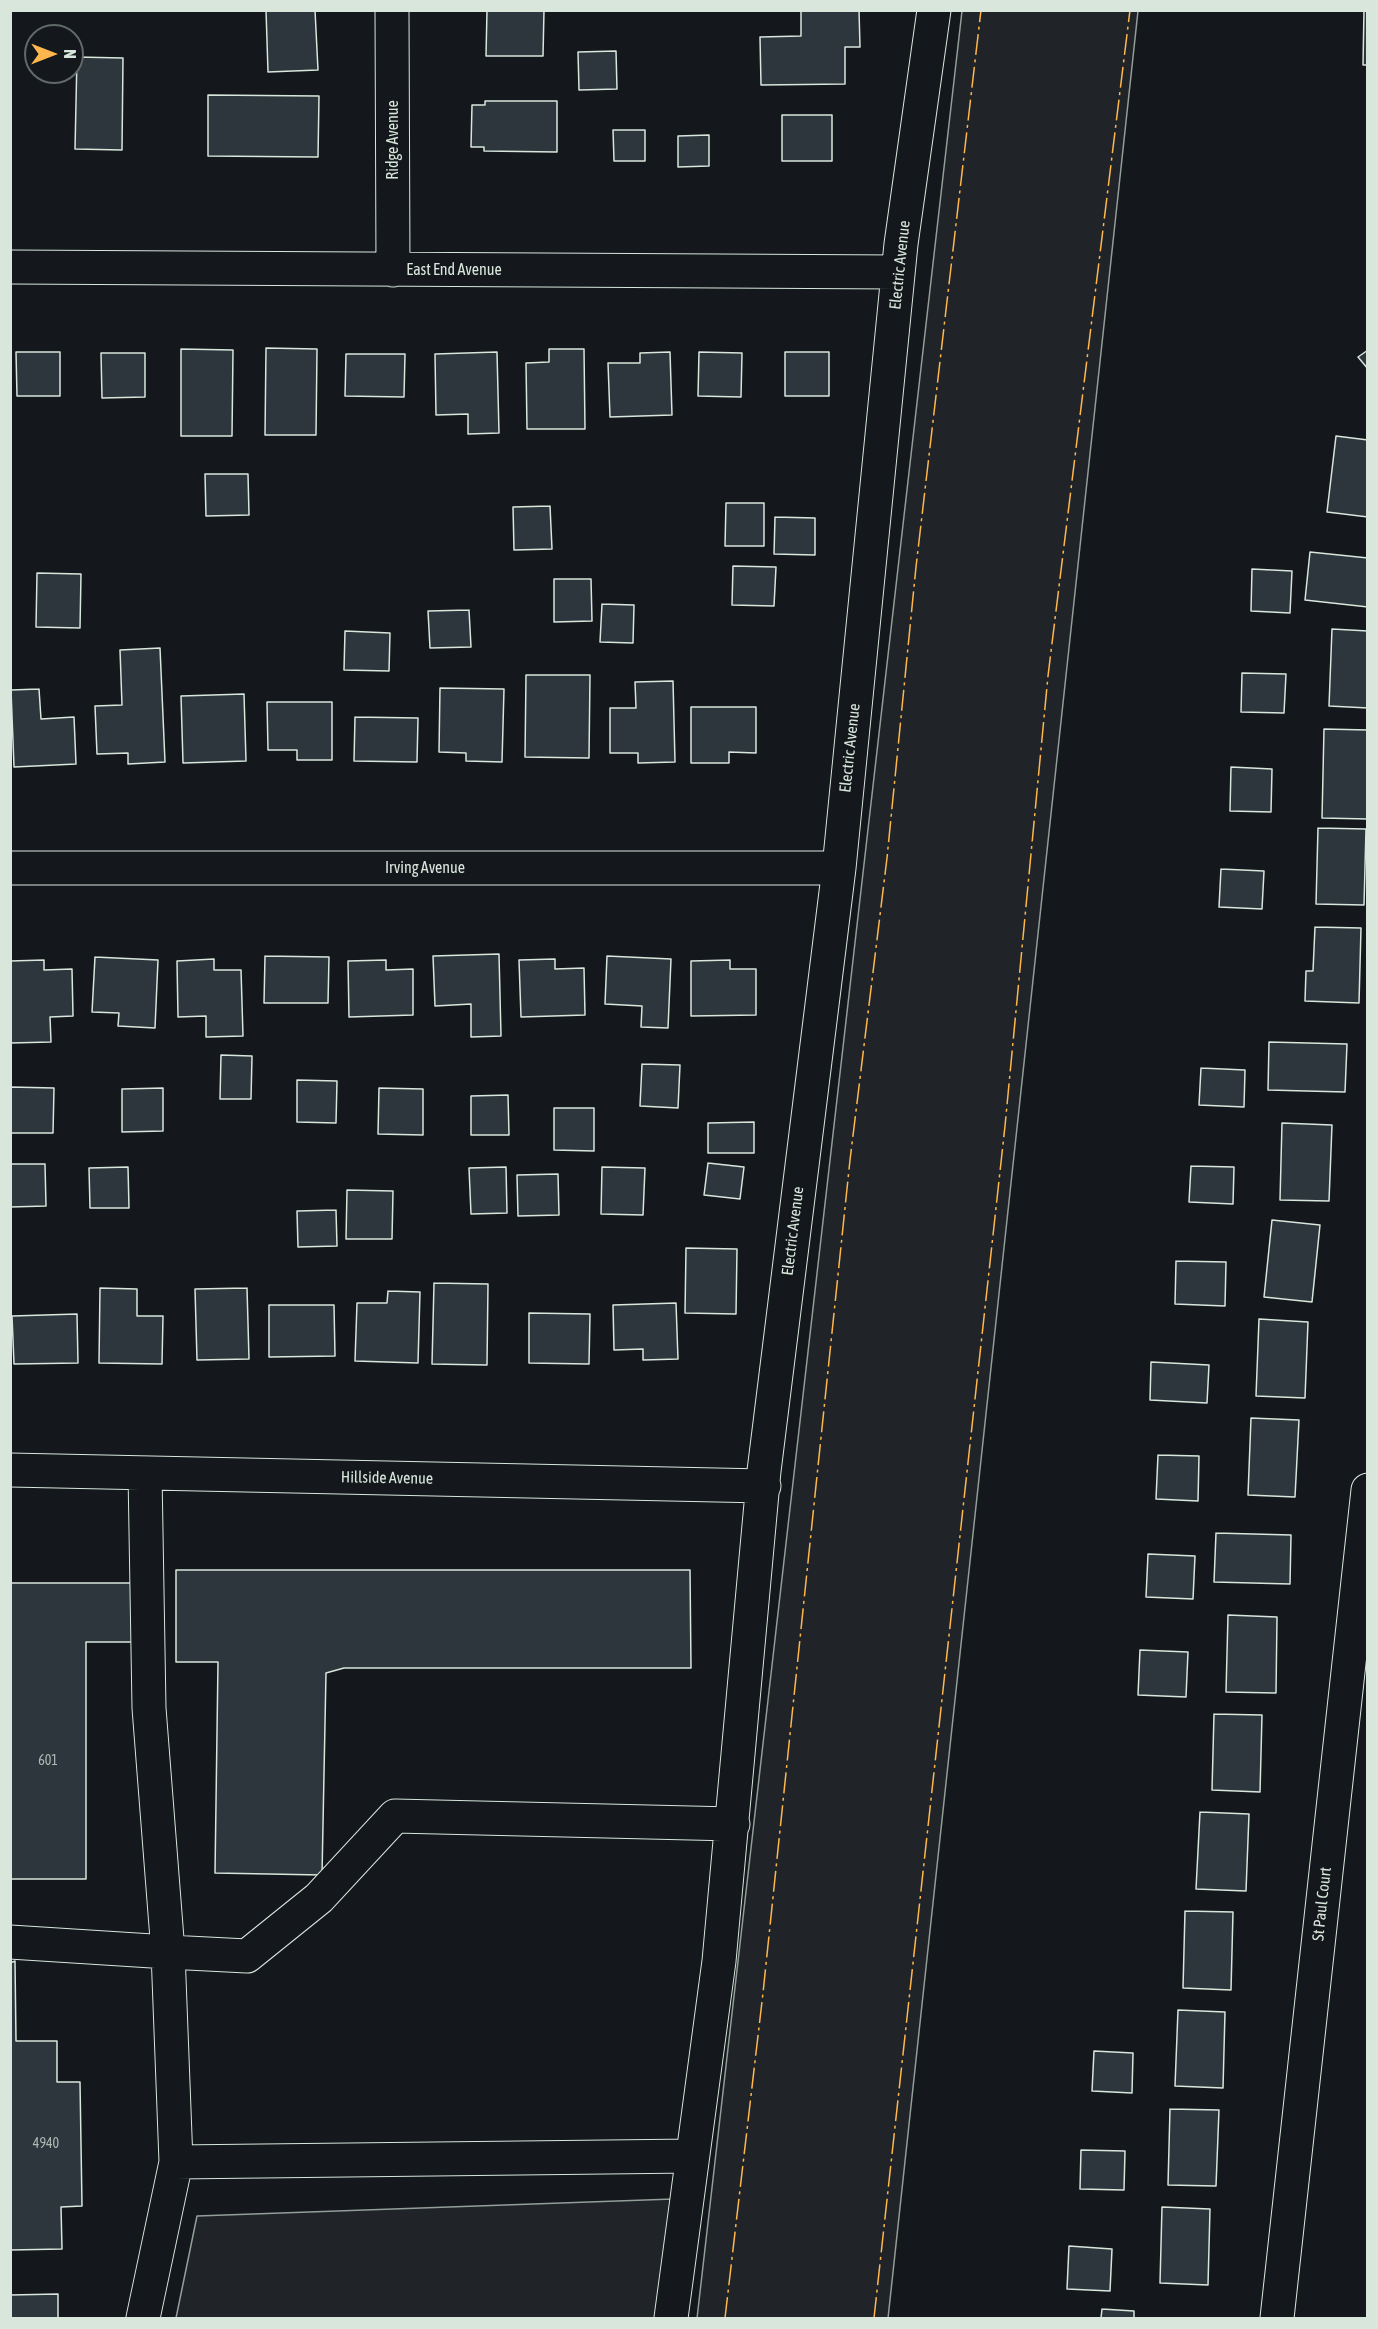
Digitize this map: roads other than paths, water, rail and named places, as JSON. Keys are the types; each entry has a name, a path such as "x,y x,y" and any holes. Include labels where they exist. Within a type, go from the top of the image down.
{"street":[{"name":"Ridge Avenue","path":"392,10 393,270"},
{"name":"Electric Avenue","path":"671,2319 719,1961 764,1486 838,868 898,272 934,10"},
{"name":"East End Avenue","path":"10,267 898,272"},
{"name":"Irving Avenue","path":"10,868 838,868"},
{"name":"Hillside Avenue","path":"10,1470 764,1486"},
{"path":"143,2319 176,2162 168,1953 149,1708 145,1473"},
{"name":"St Paul Court","path":"1277,2319 1368,1490"},
{"path":"10,1942 248,1956 319,1898 395,1815 733,1824"},
{"path":"176,2162 692,2156"}]}
